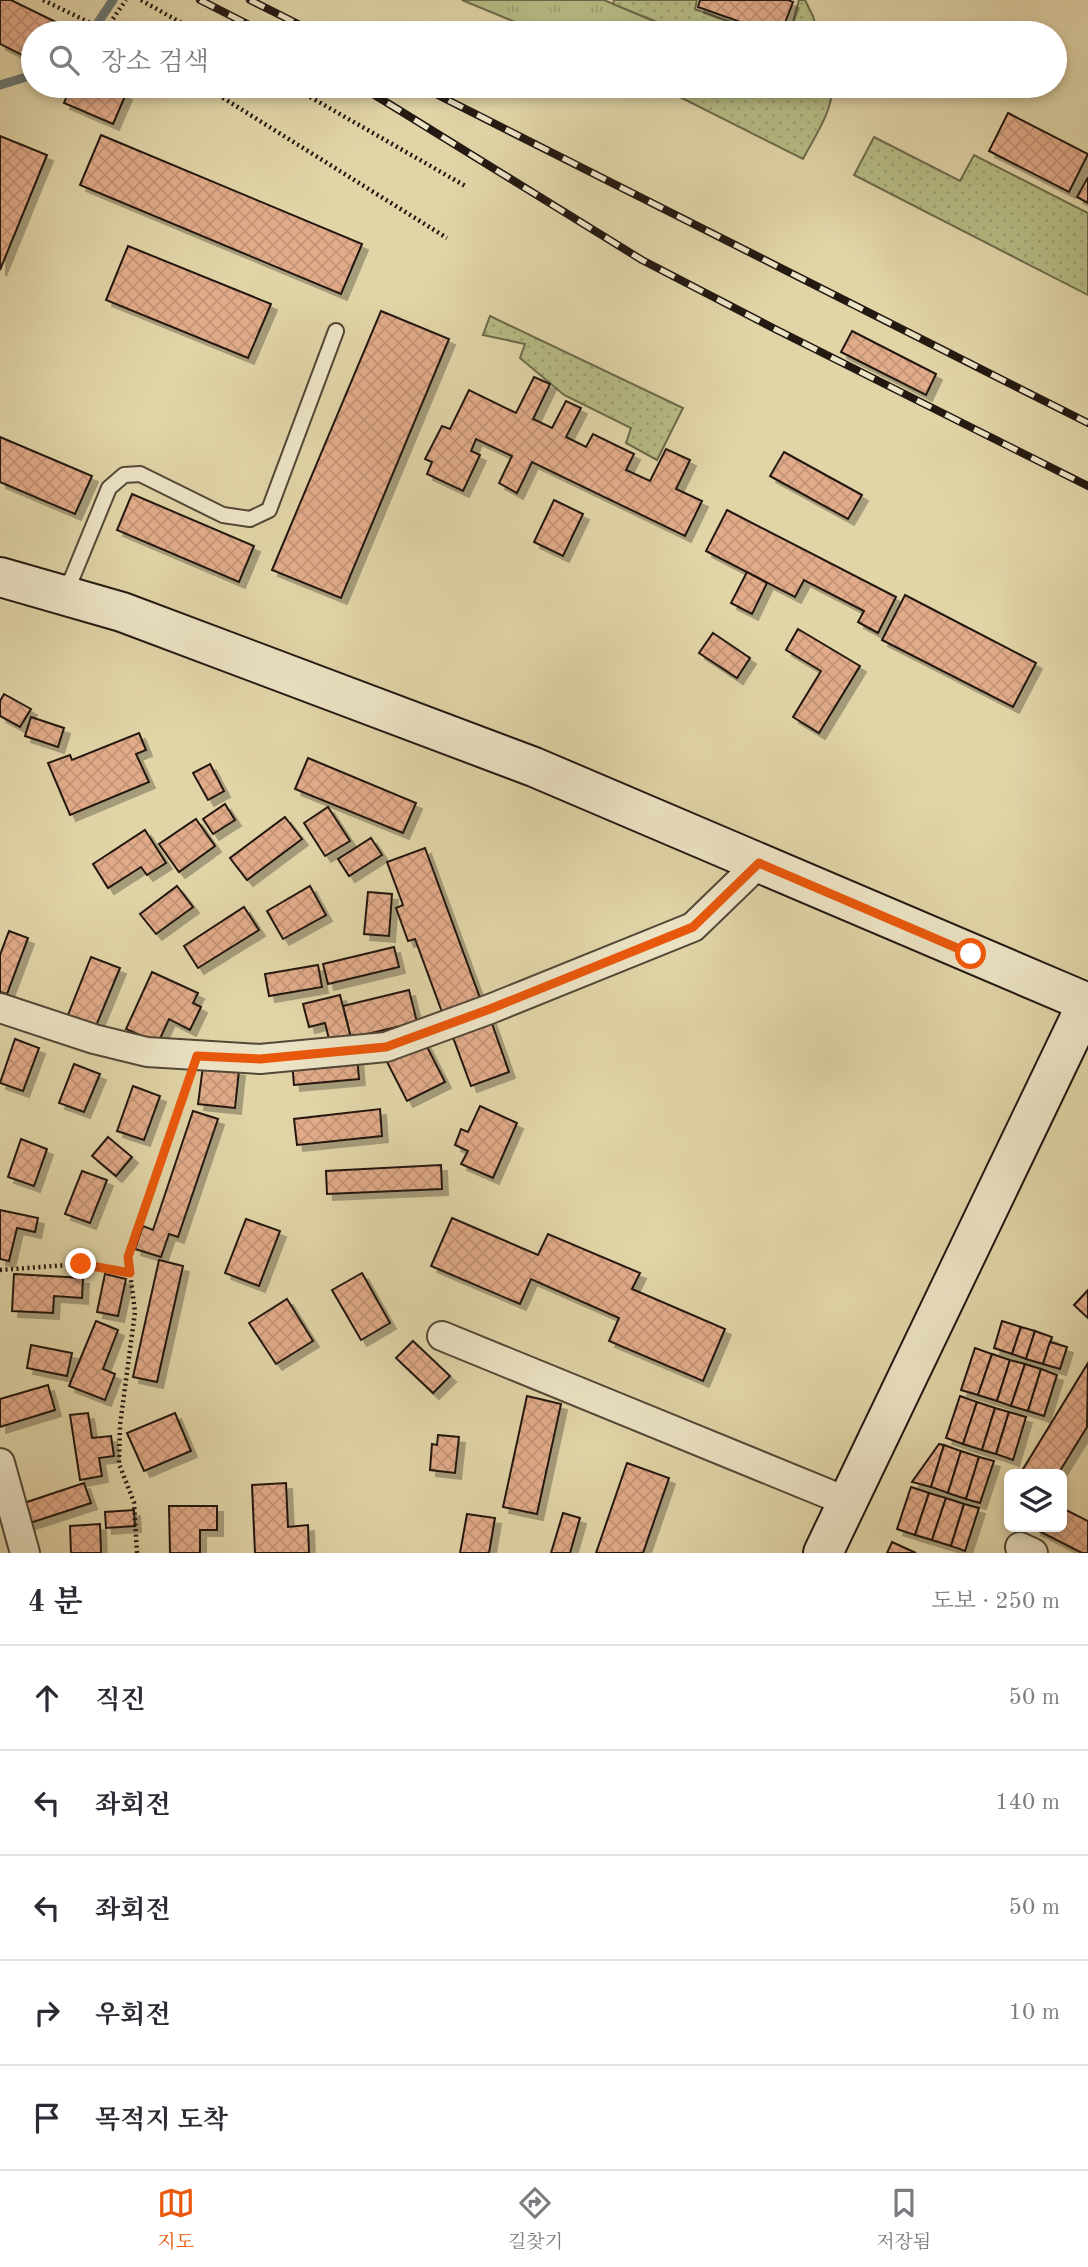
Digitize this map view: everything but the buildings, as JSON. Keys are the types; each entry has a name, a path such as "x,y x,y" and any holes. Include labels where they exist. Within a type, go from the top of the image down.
{"main road":[{"path":"0,577 122,612 534,767 1088,1003 823,1553"}],"street":[{"path":"0,1008 94,1040 147,1052 260,1059 386,1047 490,1009 693,927 759,863"},
{"path":"442,1336 848,1502"},
{"path":"0,1463 25,1553"}],"lane":[{"path":"59,593 72,578 109,488 124,475 140,474 223,515 250,519 269,510 336,331"}],"path":[{"path":"43,0 86,21"},
{"path":"113,21 126,0"},
{"path":"141,0 178,21"},
{"path":"223,98 447,238"},
{"path":"312,98 467,187"},
{"path":"137,1553 134,1502 119,1464 120,1425 135,1312 128,1257 197,1056"},
{"path":"0,1270 81,1264 130,1273"}],"green space":[{"path":"462,0 604,0 651,20 651,21 513,21"},
{"path":"614,0 697,0 695,9 728,21 655,21 613,4"},
{"path":"799,0 805,0 814,21 793,21"},
{"path":"682,98 831,98 827,113 803,159"},
{"path":"874,137 960,181 974,155 1088,213 1088,295 854,175"},
{"path":"490,316 683,408 657,460 626,443 631,428 564,395 520,358 525,344 483,335"}],"waterway":[{"path":"99,21 113,0"},
{"path":"0,85 21,79"}],"railway":[{"path":"200,0 241,21"},
{"path":"250,0 292,21"},
{"path":"379,98 642,260 1088,486"},
{"path":"444,98 1088,423"}],"route":[{"path":"81,1264 130,1273 128,1257 197,1056 260,1059 386,1047 490,1009 693,927 759,863 971,954"}]}
